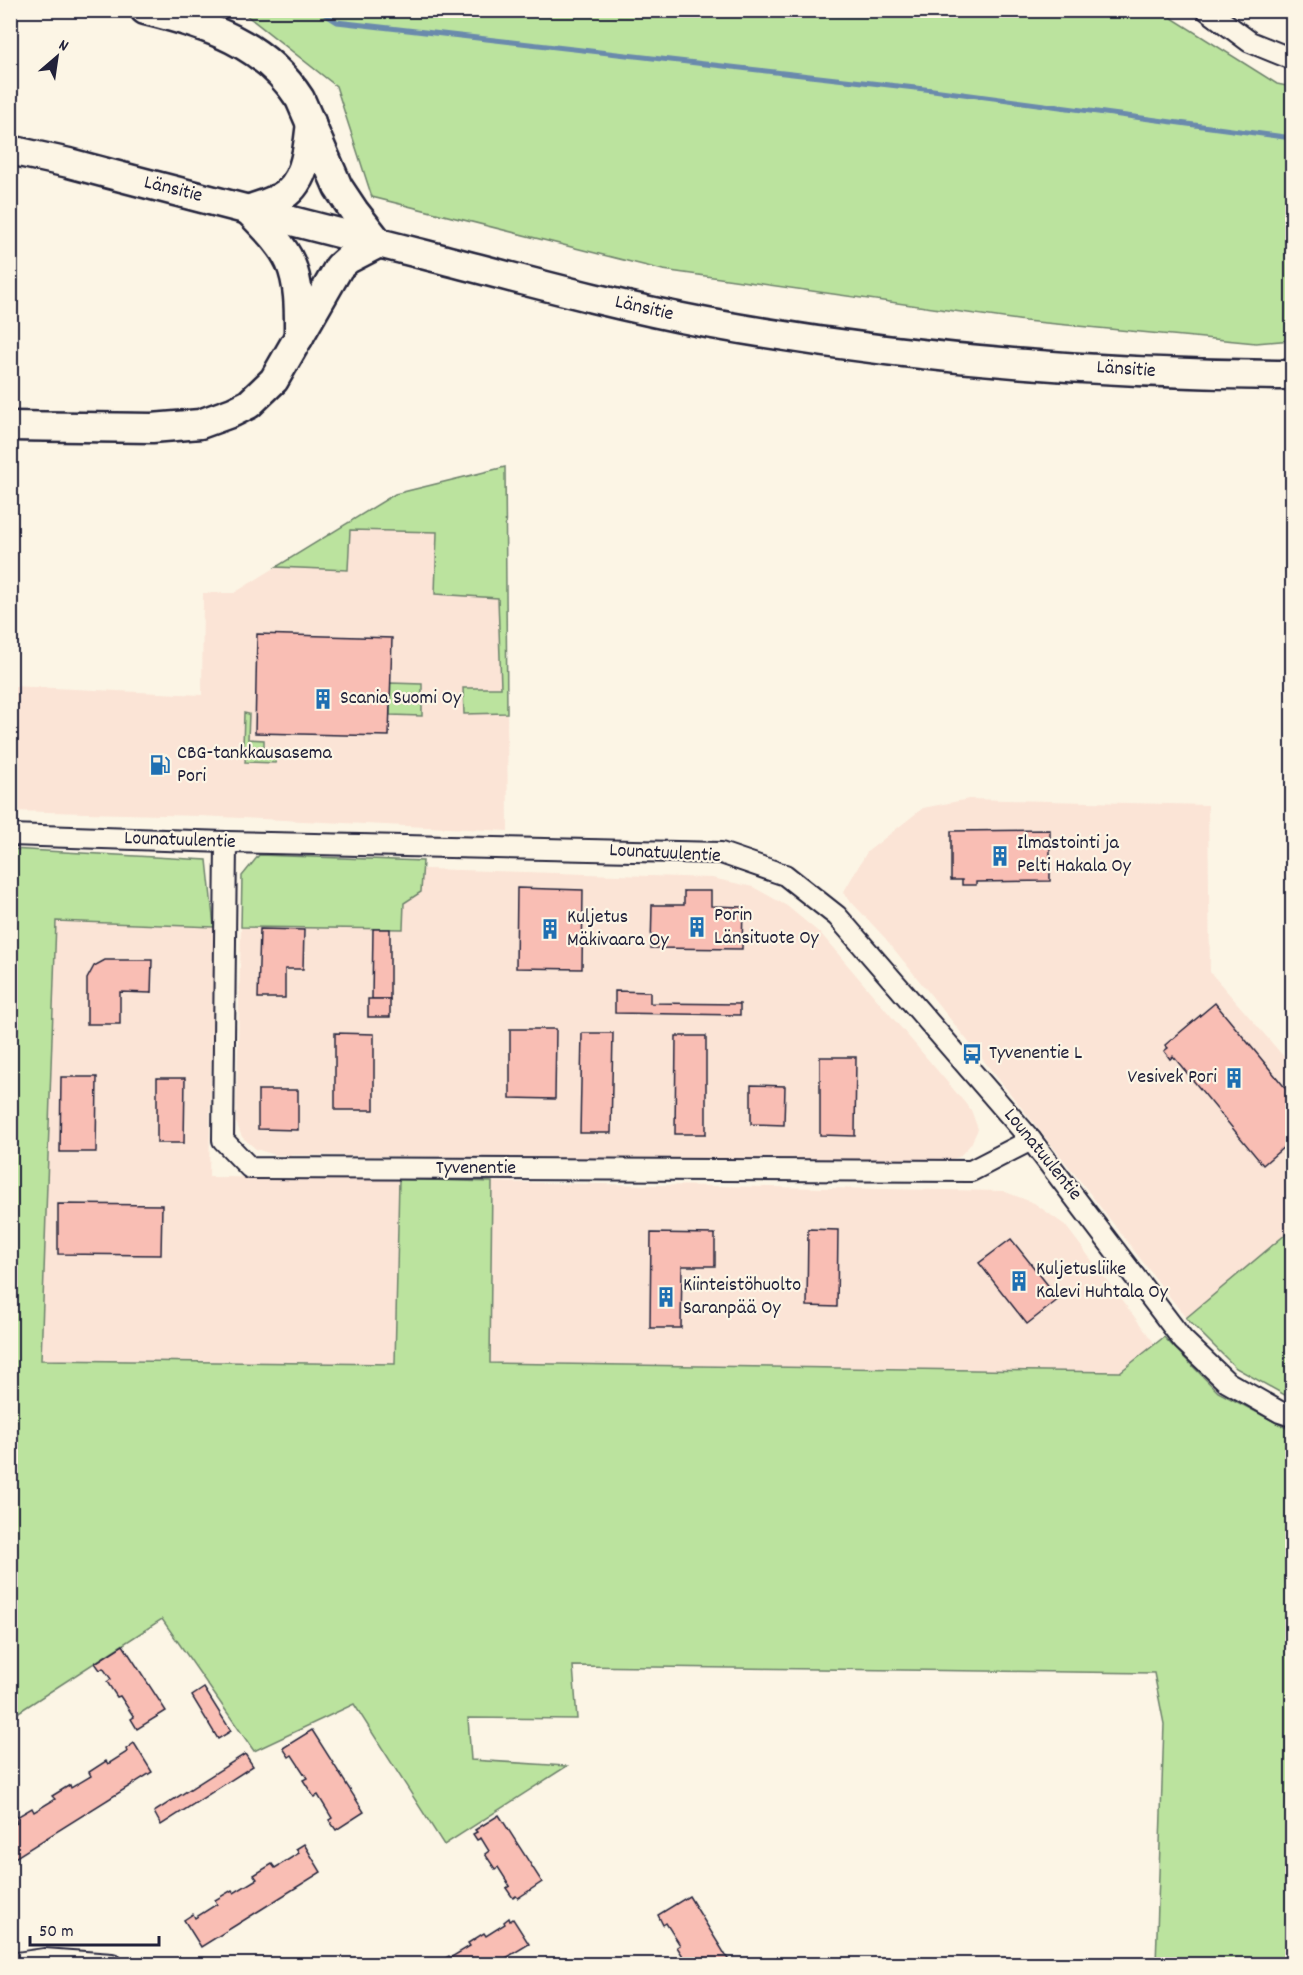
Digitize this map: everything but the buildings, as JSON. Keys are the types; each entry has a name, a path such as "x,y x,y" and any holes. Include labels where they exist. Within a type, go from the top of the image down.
{"highway":[{"path":"10,426 152,428 200,424 249,404 263,393 286,362 339,267 348,259 379,243 338,187 311,122 293,87 270,62 209,29 145,10"},
{"path":"299,337 299,306 290,262 282,248 248,210 280,198 295,184 305,161 311,122"},
{"name":"Länsitie","path":"10,150 581,295 706,322 880,350 1037,364 1192,374 1293,375"}],"street":[{"path":"1207,10 1250,42 1293,59"},
{"name":"Lounatuulentie","path":"10,835 722,854 785,875 837,916 1031,1140 1183,1340 1227,1382 1280,1412 1293,1416"},
{"name":"Tyvenentie","path":"226,842 223,1140 250,1168 970,1171 1031,1140"},
{"path":"10,1964 44,1959 112,1965"}],"shaded area":[{"path":"505,467 508,831 200,816 11,811 11,686 202,695 203,593 234,593 395,494"},
{"path":"969,799 1208,805 1210,972 1292,1066 1292,1229 1186,1318 1081,1182 885,938 843,893 867,852 923,808"},
{"path":"394,868 712,878 753,887 787,906 822,935 971,1110 978,1129 971,1144 959,1157 942,1162 275,1155 256,1149 242,1137 236,1122 241,927 392,929"},
{"path":"56,921 214,927 209,1177 399,1179 395,1364 41,1360"},
{"path":"492,1182 1003,1191 1034,1203 1065,1225 1155,1344 1120,1372 489,1363"}],"green space":[{"path":"241,11 1161,11 1277,84 1292,87 1292,340 1256,343 1025,321 663,270 372,197 336,86"},
{"path":"505,467 507,713 464,714 463,688 501,688 498,598 435,594 437,532 350,530 348,570 276,567 395,494"},
{"path":"390,683 422,684 422,716 390,715"},
{"path":"244,713 249,714 248,739 264,740 264,748 243,747"},
{"path":"246,753 276,754 276,763 245,762"},
{"path":"10,849 207,860 214,927 56,921 41,1360 395,1364 399,1179 492,1182 490,1363 1120,1372 1164,1337 1218,1392 1292,1431 1292,1964 1156,1964 1164,1724 1154,1673 573,1666 577,1719 468,1718 471,1760 567,1766 444,1845 354,1704 254,1751 162,1619 11,1717"},
{"path":"259,855 423,861 421,892 404,903 403,929 241,927 242,876"},
{"path":"1292,1229 1292,1399 1236,1368 1186,1318"}],"waterway":[{"path":"318,10 337,22 933,90 1292,138"}],"place":[{"name":"Scania Suomi Oy","path":"323,699"},
{"name":"CBG-tankkausasema Pori","path":"160,765"},
{"name":"Ilmastointi ja Pelti Hakala Oy","path":"1000,856"},
{"name":"Porin Länsituote Oy","path":"697,927"},
{"name":"Kuljetus Mäkivaara Oy","path":"550,929"},
{"name":"Tyvenentie L","path":"972,1054"},
{"name":"Vesivek Pori","path":"1234,1078"},
{"name":"Kuljetusliike Kalevi Huhtala Oy","path":"1019,1281"},
{"name":"Kiinteistöhuolto Saranpää Oy","path":"666,1297"}]}
